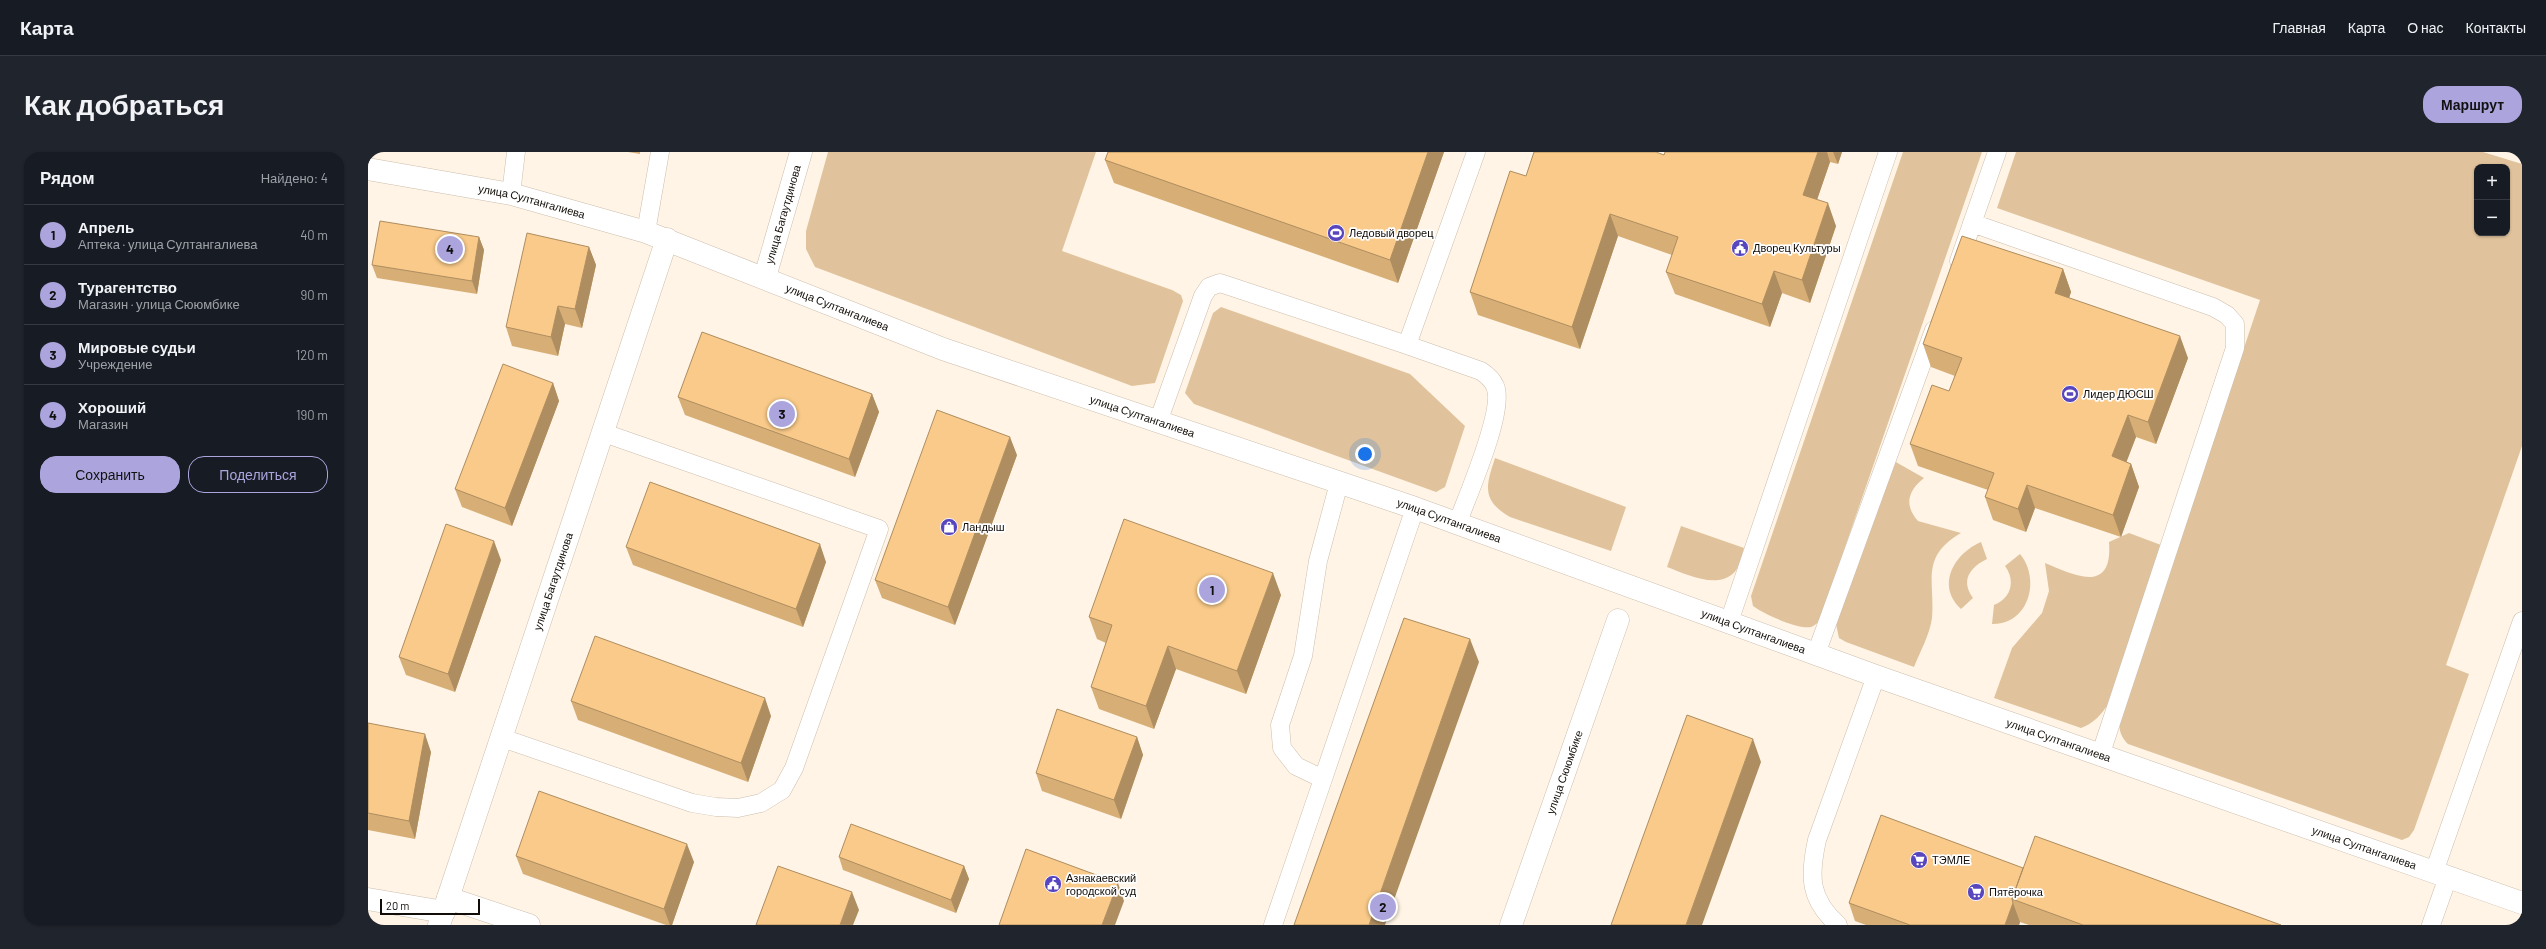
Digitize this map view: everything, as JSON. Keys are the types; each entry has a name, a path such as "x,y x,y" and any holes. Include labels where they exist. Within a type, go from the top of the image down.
{"street":[{"name":"улица Багаутдинова","path":"765,277 801,152"},
{"name":"улица Султангалиева","path":"368,169 511,194 667,239 943,349 1415,508 1876,676 2522,903"},
{"name":"улица Багаутдинова","path":"444,912 604,433 667,239"},
{"name":"улица Сююмбике","path":"1511,925 1618,620"},
{"path":"368,899 529,925"}],"lane":[{"path":"511,194 516,152"},
{"path":"646,232 660,152"},
{"path":"1407,345 1476,152"},
{"path":"1729,622 1888,152"},
{"path":"1954,275 1997,152"},
{"path":"1972,223 2213,307 2227,315 2235,324 2235,348 2101,754"},
{"path":"1158,422 1204,296 1209,287 1220,283 1407,345 1480,371 1490,378 1496,387 1496,415 1457,524"},
{"path":"1816,654 1940,312"},
{"path":"502,738 692,803 738,808 761,803 782,790 794,768 879,529 604,433"},
{"path":"1323,779 1296,766 1282,748 1280,724 1303,656 1318,560 1339,483"},
{"path":"1273,925 1415,508"},
{"path":"2431,925 2441,874 2522,621"},
{"path":"1838,925 1824,912 1814,890 1811,867 1818,840 1876,676"}],"shaded area":[{"path":"828,152 1096,152 1062,251 1172,290 1181,295 1183,301 1155,383 1132,386 815,267 806,249 806,231"},
{"path":"1903,152 1982,152 1819,622 1811,627 1798,626 1781,621 1753,606 1751,596"},
{"path":"2016,152 2483,152 2522,164 2522,446 2446,665 2469,674 2414,830 2409,837 2402,840 2128,744 2121,733 2119,723 2120,719 2260,300 1997,208"},
{"path":"1221,307 1410,374 1465,426 1445,487 1436,492 1194,404 1185,393 1213,313"},
{"path":"1495,458 1626,507 1611,551 1510,517 1501,511 1494,505 1488,492 1489,477"},
{"path":"1894,461 1924,478 1912,492 1909,503 1913,515 1918,521 1961,533 1948,542 1940,551 1935,560 1932,570 1931,624 1914,667 1846,642 1839,638 1836,624"},
{"path":"1681,526 1744,548 1737,569 1730,576 1713,580 1693,577 1667,567"},
{"path":"2129,533 2161,545 2109,703 2103,711 2097,718 2081,728 1994,698 2012,648 2042,613 2049,591 2045,563 2079,576 2089,577 2098,575 2105,569 2109,559 2109,542"},
{"path":"1981,542 1987,559 1976,566 1969,575 1967,586 1973,598 1961,609 1953,600 1949,580 1956,562 1963,554"},
{"path":"2020,554 2026,564 2030,576 2028,599 2023,609 2015,617 2005,622 1992,624 1994,605 2000,602 2008,594 2010,588 2010,577 2005,566"}],"building":[{"name":"Ледовый дворец","path":"1108,152 1428,152 1390,260 1105,160"},
{"name":"Дворец Культуры","path":"1534,152 1656,152 1664,155 1665,152 1818,152 1803,195 1828,203 1802,280 1774,271 1762,304 1666,272 1678,237 1610,214 1572,327 1470,292 1510,171 1526,176"},
{"path":"380,221 479,237 472,281 372,265"},
{"path":"527,233 589,247 575,309 558,306 551,337 506,327"},
{"name":"Лидер ДЮСШ","path":"1962,236 2063,269 2055,293 2180,336 2148,422 2128,415 2112,456 2131,464 2113,515 2027,485 2018,509 1985,497 1994,473 1910,444 1932,385 1949,391 1962,358 1923,344"},
{"path":"702,332 872,394 849,459 678,397"},
{"path":"503,364 553,383 505,508 455,489"},
{"path":"937,410 1010,437 948,607 875,580"},
{"path":"650,482 820,544 796,609 626,547"},
{"path":"1124,519 1273,573 1237,671 1168,646 1146,706 1091,687 1112,625 1089,617"},
{"path":"446,524 494,541 448,674 399,657"},
{"path":"1404,618 1470,639 1369,925 1294,925"},
{"path":"595,636 765,698 741,763 571,701"},
{"path":"1057,709 1137,737 1114,800 1036,773"},
{"path":"1687,715 1753,739 1686,925 1611,925"},
{"path":"368,723 425,734 409,821 368,813"},
{"path":"539,791 687,844 664,909 516,856"},
{"name":"ТЭМЛЕ","path":"1881,815 2023,868 2005,925 1910,925 1849,903"},
{"path":"851,824 964,866 951,900 839,857"},
{"path":"2035,836 2281,925 2083,925 2012,899"},
{"name":"Азнакаевский городской суд","path":"1026,849 1118,883 1102,925 999,925"},
{"path":"778,866 852,892 840,925 756,925"}],"place":[{"name":"Ледовый дворец","path":"1336,233"},
{"name":"Дворец Культуры","path":"1740,248"},
{"name":"Хороший","path":"450,249"},
{"name":"Лидер ДЮСШ","path":"2070,394"},
{"name":"Мировые судьи","path":"782,414"},
{"name":"Ландыш","path":"949,527"},
{"name":"Апрель","path":"1212,590"},
{"name":"ТЭМЛЕ","path":"1919,860"},
{"name":"Азнакаевский городской суд","path":"1053,884"},
{"name":"Пятёрочка","path":"1976,892"},
{"name":"Турагентство","path":"1383,907"}]}
